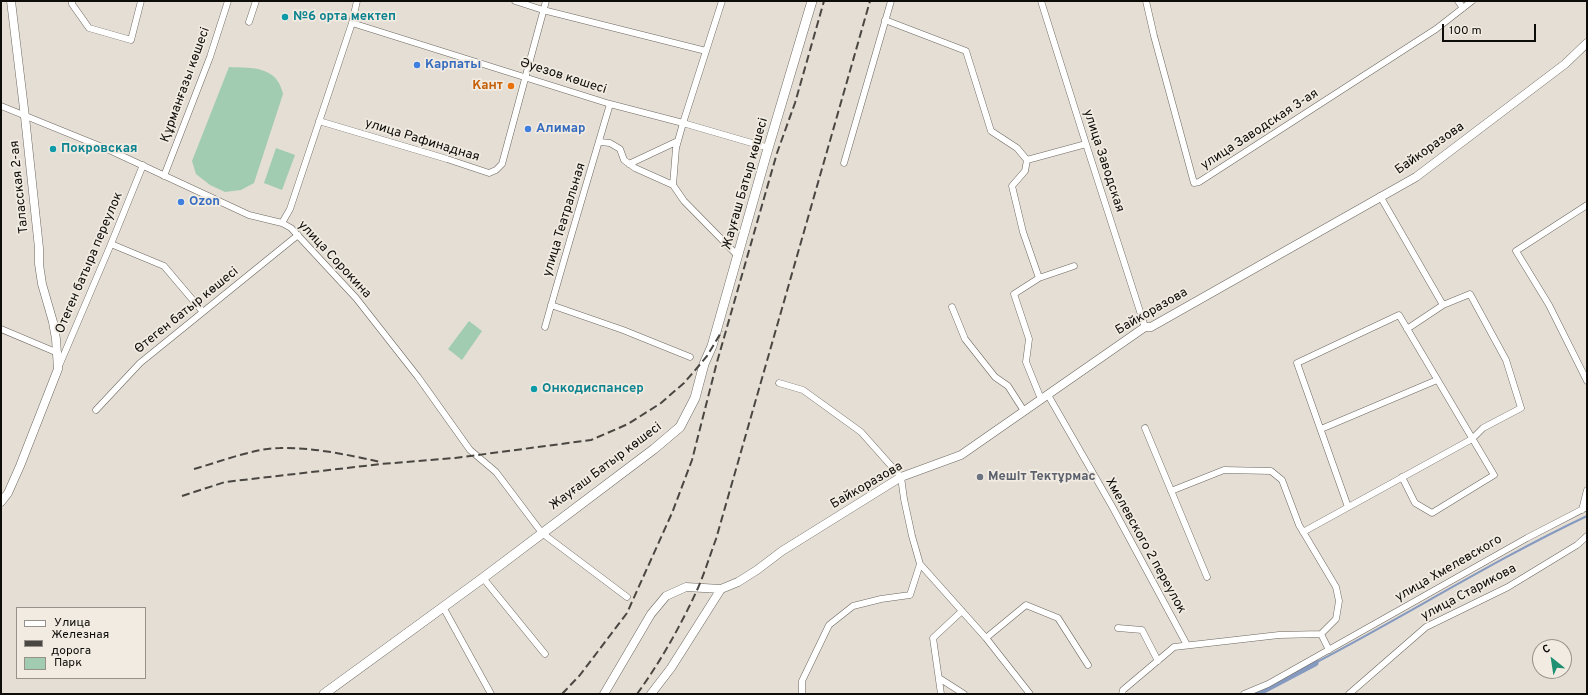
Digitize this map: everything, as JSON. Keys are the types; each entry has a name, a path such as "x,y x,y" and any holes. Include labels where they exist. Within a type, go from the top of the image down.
{"main road":[{"name":"Жауғаш Батыр көшесі","path":"324,694 483,578 654,449 680,427 695,398 704,364 712,346 812,1"}],"street":[{"name":"Таласская 2-ая","path":"11,1 39,248 39,264 42,284 53,322 58,353 58,369"},
{"path":"72,1 72,4 89,28 131,40 141,1"},
{"name":"Құрманғазы көшесі","path":"164,176 210,58 228,1"},
{"path":"249,22 256,1"},
{"path":"282,223 290,209 318,121 352,23 357,1"},
{"path":"515,1 543,10 706,51"},
{"name":"улица Рафинадная","path":"318,121 489,173 496,170 502,164 546,1"},
{"path":"673,185 678,141 722,1"},
{"path":"844,163 891,1"},
{"name":"улица Заводская","path":"1042,1 1086,144 1146,327"},
{"name":"улица Заводская 3-ая","path":"1146,1 1194,183 1199,182 1418,41 1472,1"},
{"path":"1458,1 1463,8"},
{"path":"885,20 966,51 991,131 1016,148 1027,160"},
{"name":"Әуезов көшесі","path":"352,23 610,104 769,148"},
{"name":"Байкоразова","path":"604,694 651,614 666,596 686,587 721,589 738,582 782,551 901,477 961,456 1146,327 1151,327 1416,177 1566,64 1587,43"},
{"name":"улица Театральная","path":"545,327 610,104"},
{"name":"улица Сорокина","path":"1,106 107,149 249,215 282,223 291,228 356,298 418,377 470,450 496,472 542,533 627,597"},
{"path":"629,164 678,141"},
{"path":"600,142 610,143 620,149 624,160 634,168 673,185 684,201 738,256"},
{"path":"1027,160 1086,144"},
{"path":"1027,160 1025,171 1012,186 1023,232 1039,278 1074,266"},
{"name":"Отеген батыра переулок","path":"58,369 143,165"},
{"path":"1380,196 1443,305"},
{"path":"1587,205 1516,251 1549,305 1587,381"},
{"name":"Өтеген батыр көшесі","path":"96,410 140,363 298,235"},
{"path":"111,244 164,266 203,312"},
{"name":"Хмелевского 2 переулок","path":"1039,278 1014,294 1029,339 1026,362 1044,397 1076,446 1109,502 1187,645"},
{"path":"1303,532 1472,439 1483,428 1521,408 1506,360 1470,294 1443,305 1407,329"},
{"path":"551,304 623,330 690,357"},
{"path":"952,308 965,339 995,378 1008,386 1024,411"},
{"path":"1348,507 1297,362 1399,315 1494,475 1432,513 1415,503 1402,477"},
{"path":"1,329 58,353"},
{"path":"1,502 8,493 20,466 58,369"},
{"path":"1321,429 1437,380"},
{"path":"779,383 803,390 861,432 901,477 912,536 920,564 986,638 1030,694"},
{"path":"1145,428 1207,577"},
{"path":"1122,694 1123,690 1174,647 1279,635 1321,634 1336,619 1339,601 1336,587 1299,525 1282,480 1271,471 1224,470 1171,491"},
{"name":"улица Хмелевского","path":"1244,694 1268,684 1527,538 1584,509 1587,490"},
{"name":"улица Старикова","path":"1349,694 1426,627 1508,587 1577,545 1587,536"},
{"path":"802,694 802,681 829,625 853,606 881,599 910,595 920,564"},
{"path":"483,578 545,654"},
{"path":"651,694 671,668 721,589"},
{"path":"986,638 1026,605 1058,618 1088,665"},
{"path":"444,607 491,694"},
{"path":"941,694 933,638 962,611"},
{"path":"1118,628 1142,630 1158,661"},
{"path":"1321,634 1329,650"},
{"path":"939,678 964,694"}],"green space":[{"path":"229,67 263,70 270,73 280,85 283,94 254,183 241,190 225,192 210,185 196,174 192,161"},
{"path":"276,148 295,155 282,190 264,183"},
{"path":"469,321 482,331 462,360 448,349"}],"waterway":[{"path":"1315,663 1484,569 1587,516"},
{"path":"1256,694 1315,663"}],"railway":[{"path":"562,694 580,675 627,613 672,513 692,460 717,362 777,153 795,103 824,1"},
{"path":"637,694 662,656 685,616 701,582 716,539 870,1"},
{"path":"182,496 225,482 381,464 455,458 591,440 628,424 661,403 684,383 697,368 707,356 722,331"},
{"path":"194,469 260,450 280,448 317,450 380,462"}],"place":[{"name":"№6 орта мектеп","path":"285,17"},
{"name":"Карпаты","path":"417,65"},
{"name":"Кант","path":"511,86"},
{"name":"Алимар","path":"528,129"},
{"name":"Покровская","path":"53,149"},
{"name":"Ozon","path":"181,202"},
{"name":"Онкодиспансер","path":"534,389"},
{"name":"Мешіт Тектұрмас","path":"980,477"}]}
